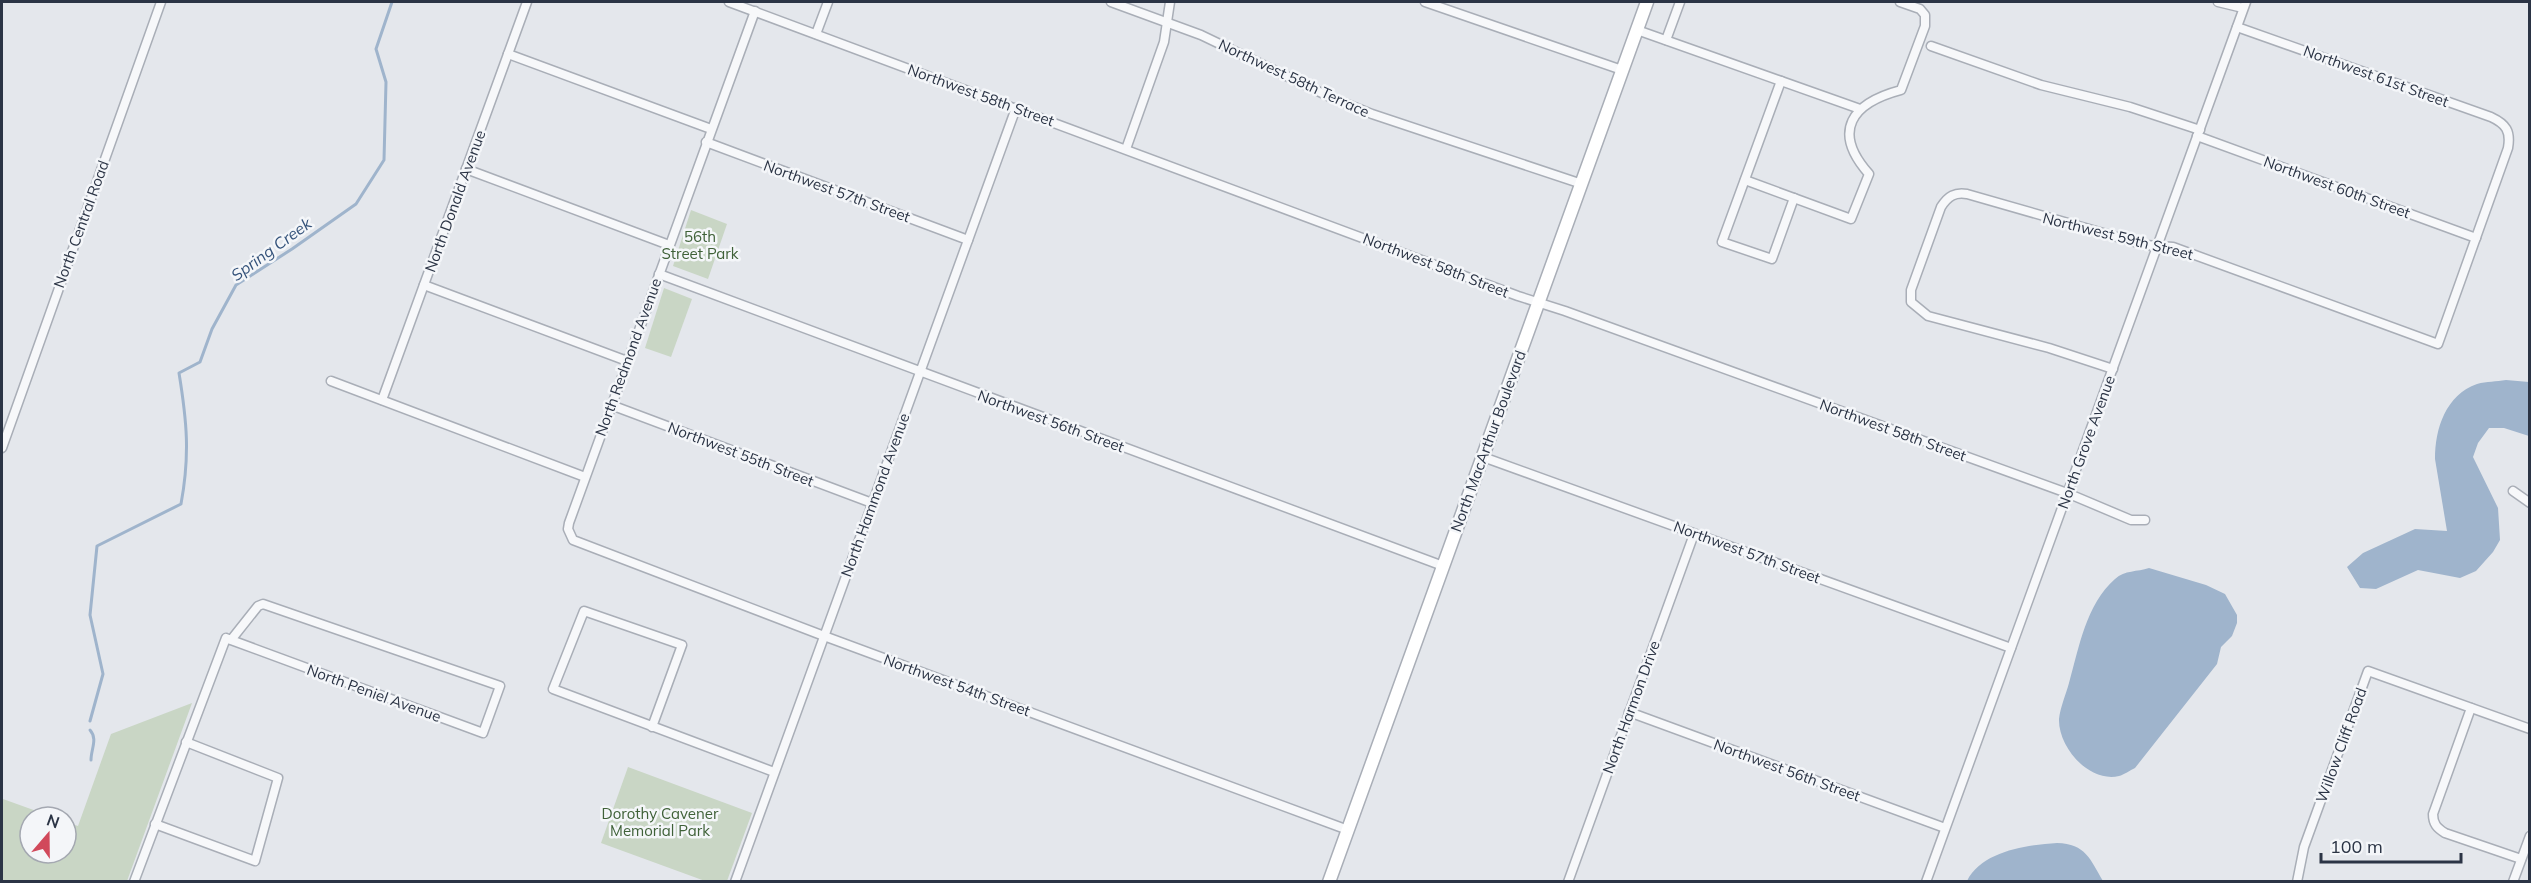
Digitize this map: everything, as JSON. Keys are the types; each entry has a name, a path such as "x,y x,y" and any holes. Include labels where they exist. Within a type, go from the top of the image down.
{"main road":[{"name":"North MacArthur Boulevard","path":"1329,882 1647,2"}],"street":[{"name":"North Central Road","path":"2,448 161,2"},
{"name":"North Donald Avenue","path":"382,400 527,2"},
{"name":"Northwest 58th Street","path":"729,2 1538,302 2067,494 2131,520 2145,520"},
{"path":"816,34 828,2"},
{"name":"Northwest 58th Terrace","path":"1111,2 1169,22 1372,114 1582,184"},
{"path":"1126,149 1158,62 1169,22 1170,2"},
{"path":"1425,2 1622,70"},
{"path":"1666,40 1680,2"},
{"path":"1745,180 1851,219 1869,174 1854,153 1851,142 1852,122 1868,101 1901,90 1925,26 1925,15 1920,9 1900,2"},
{"path":"2218,2 2244,5"},
{"name":"North Grove Avenue","path":"1926,882 2244,5"},
{"name":"North Redmond Avenue","path":"570,535 569,522 610,405 755,11"},
{"name":"Northwest 61st Street","path":"2237,27 2491,117 2505,125 2509,133 2508,148 2476,238"},
{"path":"1637,30 1860,109"},
{"name":"Northwest 60th Street","path":"1931,46 2041,85 2130,107 2476,238"},
{"path":"508,54 711,129"},
{"path":"1781,81 1722,242 1772,259 1794,198"},
{"name":"North Hammond Avenue","path":"735,882 1016,108"},
{"name":"Northwest 57th Street","path":"706,142 968,240"},
{"path":"466,169 669,245"},
{"name":"Northwest 59th Street","path":"2113,369 2049,348 1935,319 1919,312 1910,297 1941,207 1952,195 1960,193 2105,232 2145,246 2173,247 2438,344 2476,238"},
{"name":"Northwest 56th Street","path":"659,274 1443,566"},
{"path":"424,285 627,360"},
{"path":"331,381 585,477"},
{"name":"Northwest 55th Street","path":"610,405 872,503"},
{"name":"Northwest 57th Street","path":"1483,457 2011,648"},
{"path":"2513,491 2529,503"},
{"name":"North Harmon Drive","path":"1568,882 1695,534"},
{"name":"Northwest 54th Street","path":"570,535 579,544 1348,830"},
{"name":"North Peniel Avenue","path":"263,604 500,686 483,734 231,640 258,606 263,604"},
{"path":"652,727 682,645 584,611 553,689 652,727 774,772"},
{"path":"134,882 226,638 231,640"},
{"name":"Willow Cliff Road","path":"2297,882 2304,847 2368,670 2529,729"},
{"path":"2471,708 2433,814 2433,821 2437,828 2445,833 2521,860"},
{"name":"Northwest 56th Street","path":"1629,712 1945,828"},
{"path":"155,824 255,861 278,778 186,742"},
{"path":"2513,882 2529,836"}],"green space":[{"name":"56th Street Park","path":"691,210 727,224 708,279 673,266"},
{"name":"56th Street Park","path":"664,288 692,299 671,357 645,348"},
{"path":"192,703 127,881 2,881 3,799 20,805 18,865 78,865 78,826 111,734"},
{"name":"Dorothy Cavener Memorial Park","path":"628,767 752,813 727,881 705,881 601,843"}],"water":[{"path":"2506,380 2529,382 2529,436 2504,428 2489,428 2478,443 2473,457 2498,508 2500,540 2493,552 2476,571 2460,578 2418,570 2376,589 2360,588 2347,567 2363,553 2415,529 2447,531 2435,459 2437,436 2444,414 2457,396 2466,389 2481,383"},
{"path":"2149,568 2206,585 2225,594 2237,615 2237,623 2232,636 2221,647 2217,664 2135,768 2121,775 2108,777 2097,774 2077,761 2064,741 2059,719 2080,641 2097,601 2105,589 2119,576"},
{"path":"2057,843 2075,846 2086,854 2103,881 1967,881 1974,871 1994,856 2019,848"}],"waterway":[{"name":"Spring Creek","path":"90,721 103,674 90,615 97,546 181,504 186,470 186,438 179,373 200,362 212,329 236,285 356,204 384,160 386,82 376,49 392,2"},
{"name":"Spring Creek","path":"90,730 94,741 91,760"}]}
